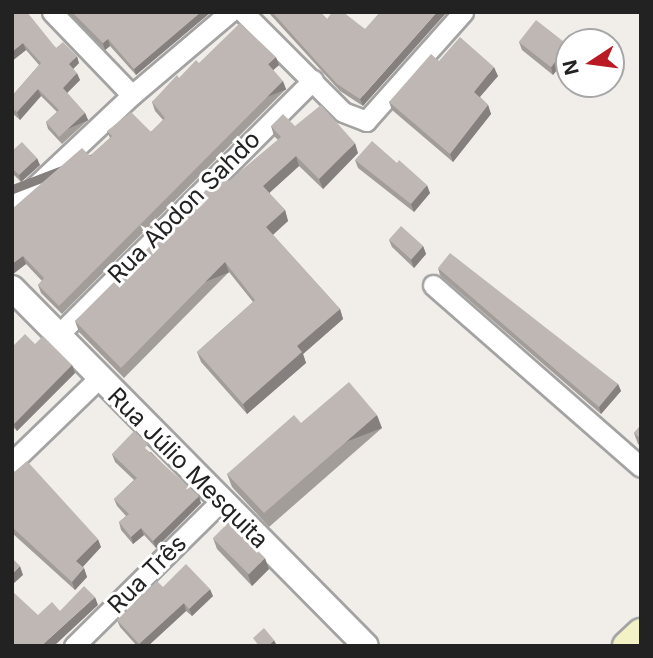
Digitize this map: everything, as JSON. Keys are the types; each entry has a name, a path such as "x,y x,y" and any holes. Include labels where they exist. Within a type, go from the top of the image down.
{"main road":[{"path":"627,646 641,633"}],"street":[{"path":"52,12 132,96"},
{"path":"12,208 132,96 230,12"},
{"path":"243,12 352,118 366,121 374,116 463,12"},
{"name":"Rua Abdon Sahdo","path":"57,336 313,80"},
{"path":"433,285 641,467"},
{"name":"Rua Júlio Mesquita","path":"12,288 366,646"},
{"path":"12,462 99,378"},
{"name":"Rua Três","path":"74,646 220,501"}],"building":[{"path":"12,12 27,12 56,48 63,42 77,56 69,64 77,73 63,88 85,113 59,137 46,122 59,110 38,89 17,112 12,108 12,96 41,63 23,43 12,52"},
{"path":"72,12 201,12 134,69 108,39 103,43"},
{"path":"272,12 320,12 327,19 332,12 343,12 365,29 380,12 437,12 360,99 337,84"},
{"path":"536,20 555,35 555,62 551,67 519,42"},
{"path":"240,23 276,57 268,64 283,81 59,306 38,285 44,278 23,256 12,264 12,209 82,148 90,156 112,136 107,131 131,112 151,132 165,118 152,102 177,75 179,78 196,60 199,63"},
{"path":"460,37 494,67 474,92 488,105 450,154 389,102 431,54 439,61"},
{"path":"321,105 355,143 319,179 296,156 263,186 285,210 266,227 340,309 297,346 302,352 243,404 197,352 255,300 225,262 121,368 75,321 222,174 229,181 281,137 271,126 283,114 295,126"},
{"path":"372,141 427,185 411,204 355,160"},
{"path":"22,142 37,158 19,175 12,168 12,151"},
{"path":"401,226 423,246 411,259 389,239"},
{"path":"450,253 618,384 599,407 438,268"},
{"path":"25,334 35,344 43,336 72,365 14,424 12,347"},
{"path":"349,382 377,415 264,513 227,474 294,415 301,423"},
{"path":"641,425 641,439 634,433"},
{"path":"134,431 148,444 145,448 199,496 153,541 141,528 131,537 119,522 129,514 114,499 137,478 112,454"},
{"path":"27,461 98,539 76,561 84,568 72,582 12,527 12,474"},
{"path":"229,522 265,558 249,574 213,538"},
{"path":"12,558 20,566 12,574"},
{"path":"186,564 210,589 189,609 184,603 139,644 117,620 157,581 163,587"},
{"path":"84,586 95,597 41,646 12,646 12,591 38,615 52,602 60,611"},
{"path":"264,628 274,640 268,646 259,646 253,638"}]}
